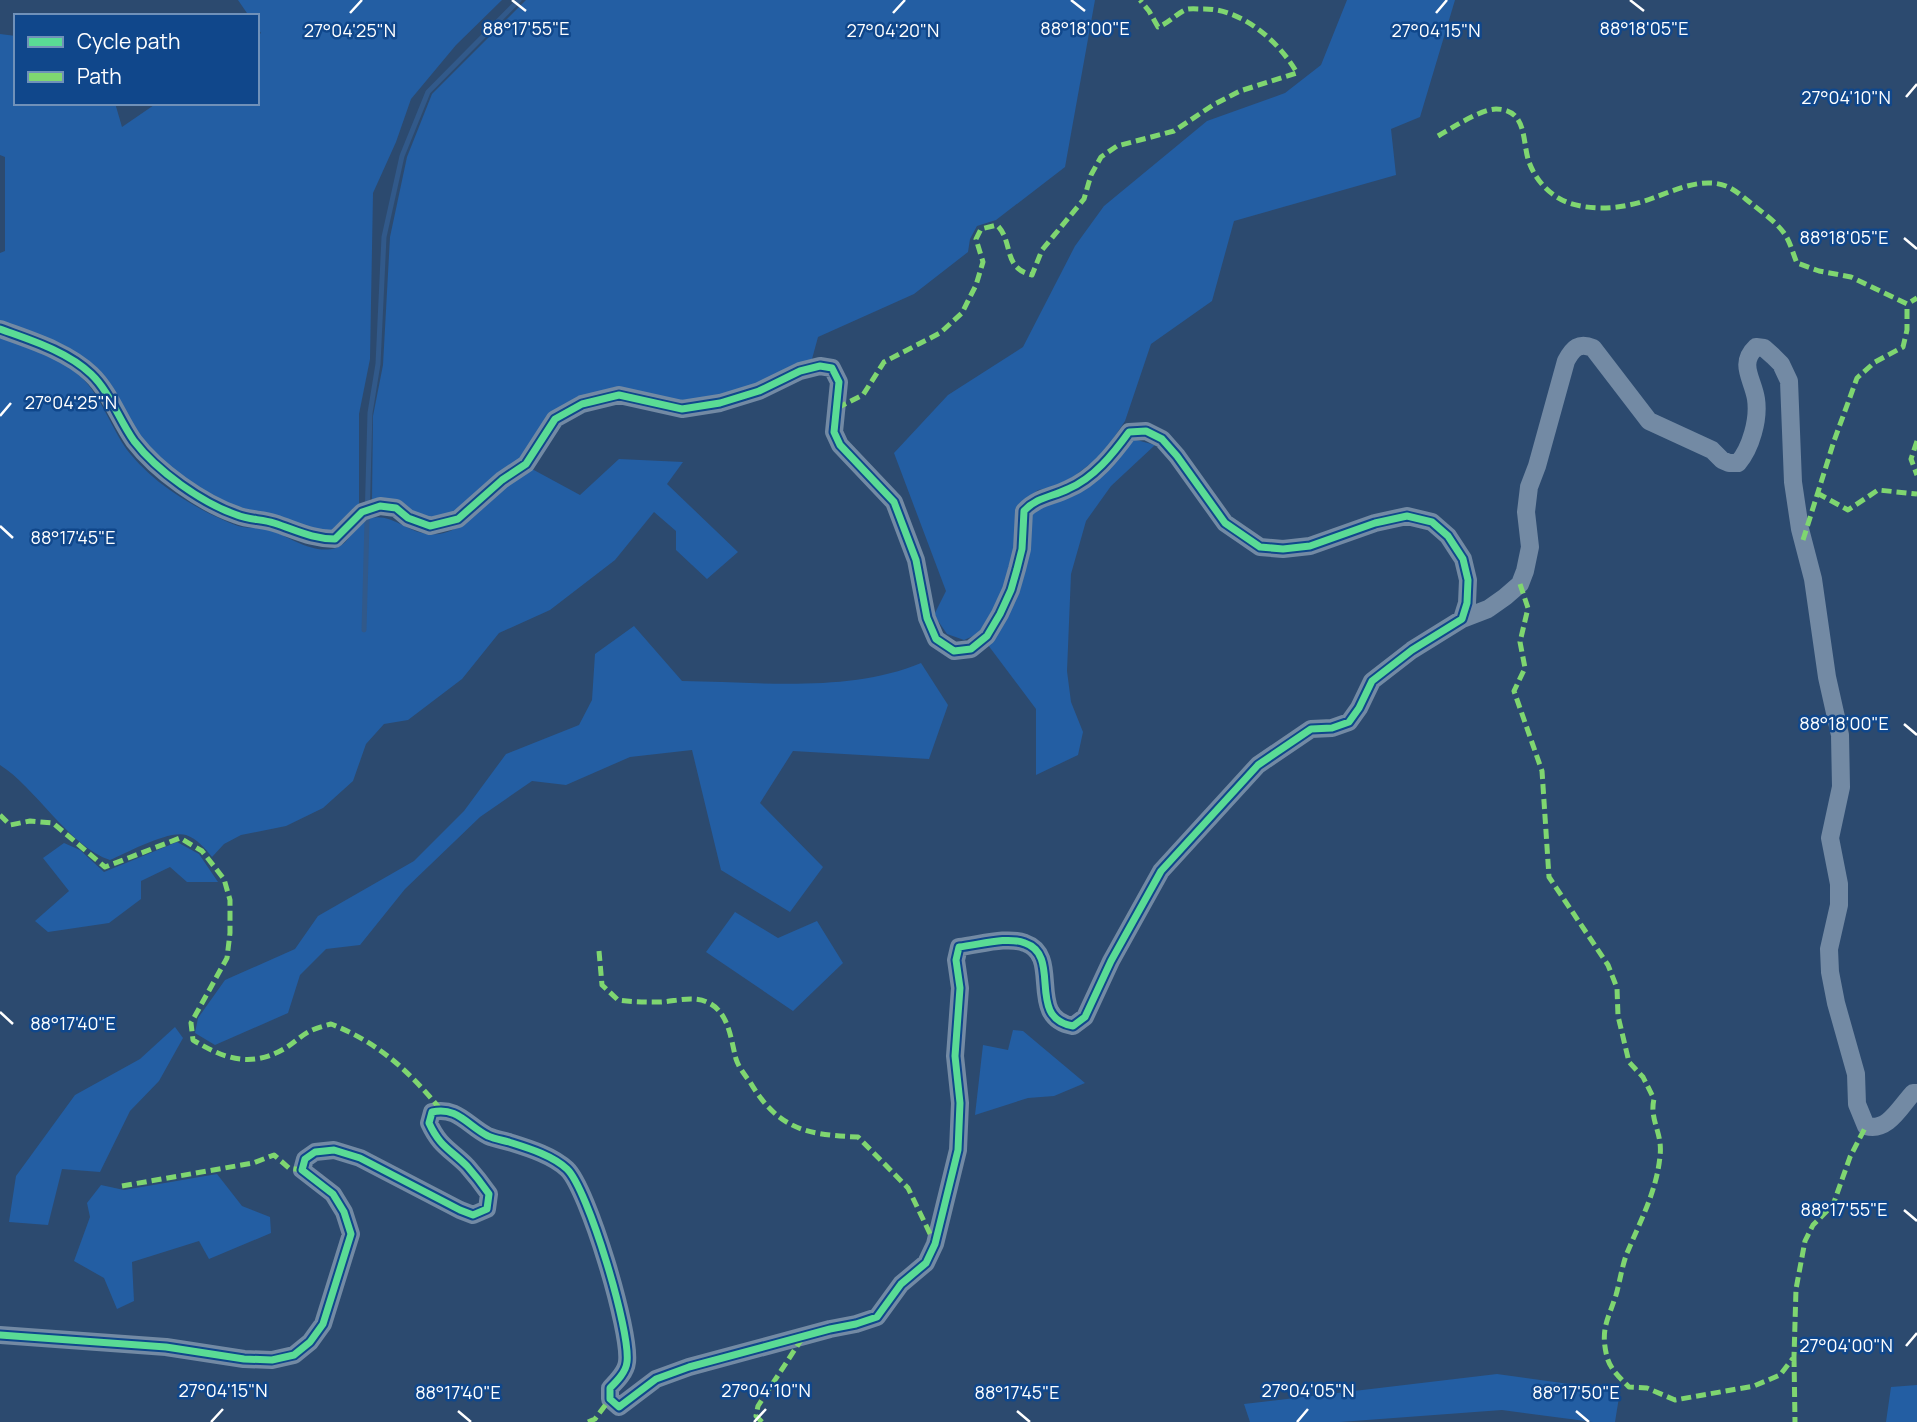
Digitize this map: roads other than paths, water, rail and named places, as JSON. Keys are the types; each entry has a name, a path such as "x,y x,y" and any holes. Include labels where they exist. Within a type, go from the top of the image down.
{"street":[{"path":"0,329 66,356 91,374 133,439 150,459 206,501 239,516 273,523 319,539 335,539 362,512 380,506 396,508 430,527 458,519 502,480 526,464 555,419 582,404 620,395 682,408 720,403 759,391 800,371 820,366 832,368 839,382 834,432 840,445 894,502 916,560 927,618 936,639 954,651 971,649 987,636 1000,614 1011,590 1022,549 1024,510 1033,501 1068,489 1090,476 1129,432 1146,431 1162,439 1225,523 1260,547 1283,550 1310,546 1375,523 1407,516 1432,522 1448,536 1463,559 1468,580 1467,603 1462,620"},
{"path":"0,1335 166,1347 244,1359 272,1360 294,1355 310,1342 323,1324 351,1234 344,1212 333,1194 302,1170 305,1159 314,1152 334,1150 360,1158 472,1215 487,1209 489,1194 466,1165 444,1148 434,1134 429,1123 432,1112 441,1110 453,1112 489,1137 548,1157 566,1168 578,1183 612,1274 623,1331 627,1362 619,1379 610,1388 610,1399 619,1407 656,1379 688,1367 877,1317 901,1284 926,1263 935,1244 950,1189 961,1122 955,1056 960,988 956,960 960,947 1009,941 1026,943 1037,952 1044,967 1047,1003 1053,1016 1061,1024 1073,1026 1085,1017 1111,961 1161,871 1258,765 1311,729 1332,728 1349,722 1372,681 1412,650 1462,620 1488,609 1520,584 1530,547 1526,512 1529,487 1566,361 1578,345 1593,348 1649,421 1712,450 1728,463 1738,463 1745,455 1757,413 1756,397 1746,364 1750,353 1756,347 1763,348 1781,364 1789,381 1790,449 1800,529 1813,579 1827,677 1840,735 1841,787 1830,838 1839,884 1839,905 1829,949 1830,972 1856,1073 1857,1104 1866,1126 1875,1129 1885,1124 1913,1093 1917,1093"}],"waterway":[{"path":"364,630 370,413 378,364 384,237 402,156 428,92 519,0"}]}
